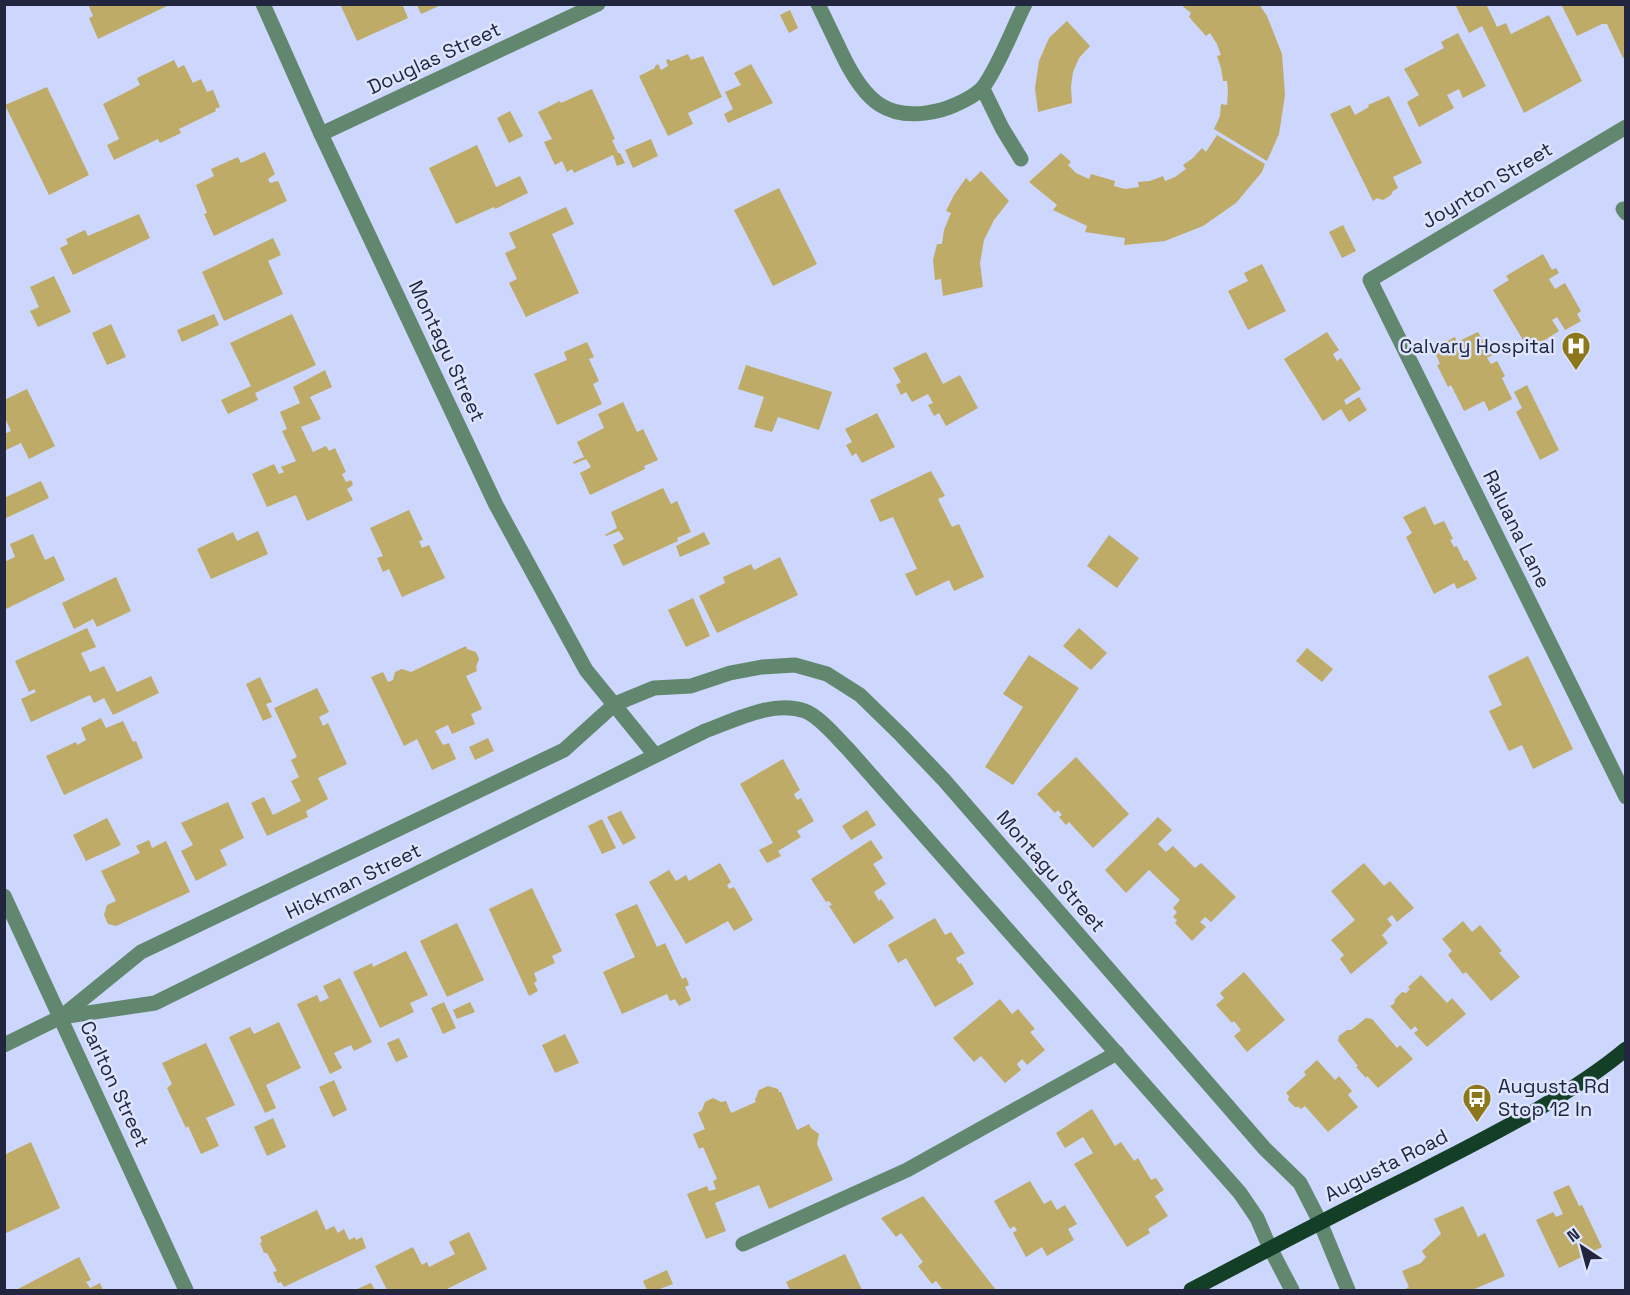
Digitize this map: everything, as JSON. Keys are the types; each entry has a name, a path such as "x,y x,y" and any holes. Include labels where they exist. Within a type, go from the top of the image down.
{"main road":[{"name":"Augusta Road","path":"1191,1290 1537,1109 1581,1082 1626,1049"}],"street":[{"name":"Montagu Street","path":"263,4 321,134 496,505 586,670 655,755"},
{"name":"Douglas Street","path":"321,134 598,4"},
{"path":"818,4 859,86 871,99 886,109 904,114 929,113 954,107 983,89 1024,4"},
{"path":"983,89 1002,128 1021,159"},
{"name":"Joynton Street","path":"1371,280 1626,127"},
{"name":"Raluana Lane","path":"1371,280 1626,798"},
{"name":"Montagu Street","path":"615,704 654,688 691,686 730,673 762,667 795,665 827,674 860,695 944,780 1265,1149 1300,1183 1320,1222 1348,1290"},
{"name":"Hickman Street","path":"4,1045 61,1017 141,952 564,750 615,704"},
{"path":"655,755 705,731 760,711 785,708 807,712 825,726 848,749 1240,1193 1257,1218 1292,1290"},
{"name":"Hickman Street","path":"61,1017 155,1003 655,755"},
{"name":"Carlton Street","path":"4,896 186,1290"},
{"path":"743,1244 907,1170 1117,1053"}],"building":[{"path":"88,4 166,4 167,6 98,39 89,18 93,16"},
{"path":"340,4 402,4 408,18 357,41"},
{"path":"1180,4 1259,4 1267,16 1282,54 1285,95 1279,134 1267,161 1214,129 1220,116 1221,104 1227,105 1227,81 1223,81 1217,56 1221,55 1210,33 1206,36 1189,17 1191,13"},
{"path":"1455,4 1486,4 1497,27 1506,23 1511,34 1549,15 1582,81 1524,113 1482,26 1469,33"},
{"path":"1561,4 1626,4 1626,57 1623,58 1607,24 1602,24 1577,36"},
{"path":"417,5 441,5 421,14"},
{"path":"790,10 798,28 789,33 780,15"},
{"path":"1067,21 1090,46 1079,58 1073,72 1072,103 1038,112 1035,88 1039,61 1049,38"},
{"path":"1458,33 1486,86 1463,98 1459,89 1447,95 1454,108 1419,127 1407,102 1419,95 1404,69 1444,48 1441,42"},
{"path":"688,54 691,60 703,56 722,97 688,113 693,124 668,136 639,76 658,64 661,70 668,66 666,60 671,61"},
{"path":"174,60 178,68 184,65 193,83 201,79 207,92 213,90 220,107 179,129 181,133 160,143 158,139 114,160 107,145 119,139 103,104 140,85 137,78"},
{"path":"751,64 773,103 728,123 724,114 733,109 725,92 741,85 734,73"},
{"path":"47,87 89,175 49,195 5,105"},
{"path":"592,89 615,139 612,140 625,163 617,166 613,155 574,173 572,169 567,172 562,161 555,165 544,142 552,139 538,112"},
{"path":"1389,96 1422,163 1393,177 1398,188 1383,200 1377,198 1373,201 1330,114 1350,105 1355,115 1369,107 1368,105"},
{"path":"510,111 523,136 509,143 497,118"},
{"path":"1217,135 1265,164 1262,172 1236,203 1203,226 1165,241 1124,245 1125,238 1085,232 1087,226 1053,210 1057,205 1029,182 1061,153 1071,162 1068,165 1076,173 1089,179 1091,174 1115,181 1114,186 1125,189 1139,187 1138,182 1150,181 1163,176 1165,181 1186,169 1183,165 1202,148 1206,152"},
{"path":"651,139 658,156 633,168 625,150"},
{"path":"477,145 496,187 520,176 528,193 456,224 429,168"},
{"path":"265,152 275,174 268,179 270,183 278,181 287,201 214,236 204,214 207,213 196,185 214,176 211,169 238,157 241,163"},
{"path":"981,171 1009,201 994,220 984,240 980,263 983,287 943,296 941,279 935,280 933,260 937,244 942,244 944,230 951,213 946,211 966,178 970,182"},
{"path":"779,188 817,264 773,286 734,210"},
{"path":"566,207 574,224 552,234 579,293 526,317 509,283 517,279 505,253 516,248 509,233"},
{"path":"139,214 150,238 73,275 60,248 68,244 66,239 85,230 88,236"},
{"path":"1343,225 1356,251 1342,258 1329,232"},
{"path":"273,238 281,255 268,261 283,294 224,321 202,272"},
{"path":"1543,254 1552,270 1556,268 1559,273 1549,279 1555,289 1565,283 1581,311 1577,314 1581,321 1565,330 1557,317 1552,320 1559,331 1529,350 1493,290 1509,280 1506,276"},
{"path":"1262,264 1286,311 1248,330 1228,291 1248,281 1244,273"},
{"path":"54,276 71,312 38,327 30,311 39,307 30,287"},
{"path":"214,314 219,325 182,342 177,330"},
{"path":"292,314 316,365 255,393 258,400 228,414 221,400 251,386 230,343"},
{"path":"111,324 126,357 107,365 92,333"},
{"path":"1327,332 1339,350 1333,354 1337,361 1341,358 1361,389 1344,400 1346,405 1359,397 1367,410 1349,422 1341,409 1323,421 1284,359"},
{"path":"1478,332 1488,350 1491,348 1494,354 1487,358 1491,364 1497,361 1505,376 1502,378 1512,399 1489,411 1484,401 1464,411 1451,385 1448,387 1437,365 1440,364 1433,348 1455,337 1457,342"},
{"path":"587,342 594,357 589,359 599,381 593,384 602,404 557,425 534,374 567,360 564,352"},
{"path":"926,352 943,384 960,375 978,408 946,426 939,413 934,416 928,405 933,403 928,394 912,402 906,392 901,395 896,385 901,382 893,368"},
{"path":"746,365 832,392 819,430 778,417 772,432 754,427 764,397 738,389"},
{"path":"325,370 332,387 310,397 321,419 301,427 313,452 326,446 329,451 335,448 346,472 342,474 346,482 351,480 353,485 347,489 353,500 307,521 296,495 267,507 252,474 274,464 279,474 284,472 281,467 296,461 282,431 287,429 280,412 300,403 293,387"},
{"path":"1527,385 1559,450 1540,460 1516,412 1522,408 1514,392"},
{"path":"27,389 55,446 29,459 21,443 6,450 4,446 4,434 11,431 4,416 4,400"},
{"path":"623,402 637,432 643,429 658,460 644,466 645,469 590,495 580,473 591,467 586,459 574,464 573,462 584,457 577,442 604,428 598,414"},
{"path":"877,413 895,447 862,463 856,453 852,456 846,445 852,442 845,429"},
{"path":"931,471 945,496 938,499 952,527 959,524 984,577 954,591 949,580 916,596 905,574 917,569 893,517 880,522 870,500"},
{"path":"41,481 49,498 4,519 4,498"},
{"path":"663,488 671,504 677,501 691,532 677,538 678,541 623,566 613,545 624,539 619,531 605,535 617,528 611,512"},
{"path":"1425,506 1434,525 1444,521 1453,539 1450,540 1454,547 1457,546 1464,561 1467,560 1477,579 1457,589 1454,583 1434,594 1406,537 1412,533 1403,517"},
{"path":"409,510 423,540 419,541 422,548 429,545 445,578 402,597 389,569 383,572 377,558 383,556 370,528"},
{"path":"258,531 268,554 211,579 197,549 233,532 237,541"},
{"path":"704,532 710,544 680,557 676,546"},
{"path":"33,534 45,560 54,556 65,580 4,610 4,562 15,557 10,544"},
{"path":"1109,535 1139,558 1117,588 1087,566"},
{"path":"780,557 798,595 717,633 699,596 725,583 723,577 751,564 754,570"},
{"path":"116,577 131,611 97,627 93,619 74,629 62,603"},
{"path":"693,598 710,636 686,647 668,610"},
{"path":"87,628 96,647 81,653 90,672 104,666 117,692 151,676 159,693 113,715 104,698 94,703 90,695 31,722 21,699 36,692 34,689 29,692 15,661"},
{"path":"1079,628 1107,653 1091,670 1063,646"},
{"path":"466,646 467,649 476,652 479,659 477,671 466,676 482,709 471,714 475,724 452,734 448,725 435,731 443,745 449,743 456,759 432,770 417,739 404,746 371,677 383,672 388,682 393,680 395,672 402,669 411,672"},
{"path":"1307,648 1333,669 1322,682 1296,661"},
{"path":"1029,655 1079,688 1013,785 985,767 1023,707 1003,694"},
{"path":"1528,656 1573,749 1533,769 1522,745 1509,751 1489,711 1502,705 1488,676"},
{"path":"260,677 272,702 266,704 272,717 263,721 246,684"},
{"path":"317,688 329,712 319,717 323,726 328,723 347,764 318,778 328,799 306,811 308,817 267,836 251,803 264,797 273,815 301,801 291,781 299,777 291,760 297,757 274,708"},
{"path":"101,718 106,728 123,721 133,742 136,741 143,758 64,795 46,756 76,742 77,745 86,740 81,728"},
{"path":"488,738 494,751 475,760 469,747"},
{"path":"1076,757 1129,814 1093,848 1069,822 1066,825 1059,817 1062,815 1058,810 1055,813 1037,794"},
{"path":"783,759 800,790 794,794 797,800 801,798 814,821 797,831 801,837 778,851 781,856 767,863 759,850 773,843 740,784"},
{"path":"228,802 244,838 220,850 227,865 196,881 181,851 193,845 181,823"},
{"path":"867,810 876,825 851,840 842,826"},
{"path":"621,811 636,838 623,845 607,817"},
{"path":"1158,817 1172,830 1158,844 1166,852 1173,846 1195,868 1201,863 1236,897 1211,922 1205,917 1200,922 1206,927 1192,941 1175,923 1177,920 1173,917 1177,912 1173,908 1180,900 1149,870 1126,893 1105,870"},
{"path":"107,818 121,845 86,861 73,835"},
{"path":"602,819 616,848 602,854 588,826"},
{"path":"149,840 152,848 166,841 190,892 116,926 108,924 104,915 107,905 116,901 101,871 140,853 136,846"},
{"path":"871,840 883,858 873,864 886,884 874,892 894,918 854,944 829,906 832,905 829,901 826,902 811,879"},
{"path":"720,863 731,882 727,885 729,889 734,887 753,920 734,931 728,921 686,944 649,882 669,870 676,881 686,875 689,881"},
{"path":"1364,863 1384,886 1390,881 1414,908 1397,922 1392,915 1387,919 1392,925 1382,935 1388,943 1351,974 1340,959 1344,955 1331,940 1355,920 1331,891"},
{"path":"532,888 562,951 552,956 555,963 534,973 537,981 534,983 538,991 529,996 489,909"},
{"path":"637,904 657,947 665,943 682,979 686,977 689,985 685,987 691,1000 679,1006 675,999 670,1001 667,994 622,1014 603,972 635,957 615,914"},
{"path":"935,918 945,935 951,932 965,953 956,958 974,984 935,1007 906,958 898,963 888,945"},
{"path":"1463,921 1472,932 1480,925 1502,951 1499,953 1520,977 1491,1001 1466,972 1463,974 1448,955 1452,951 1442,939"},
{"path":"457,923 484,980 447,997 420,941"},
{"path":"406,951 428,995 410,1003 414,1012 380,1028 353,972 372,963 373,967"},
{"path":"1244,972 1285,1020 1247,1052 1234,1036 1241,1030 1216,1005 1224,998 1220,993"},
{"path":"1421,975 1447,1003 1452,998 1466,1014 1427,1047 1414,1033 1418,1030 1415,1026 1411,1030 1390,1006 1402,992 1406,993 1410,989 1408,987"},
{"path":"340,978 372,1042 354,1051 351,1045 334,1053 342,1068 330,1074 297,1004 317,995 320,1002 329,998 323,986"},
{"path":"1000,999 1012,1014 1018,1009 1035,1029 1030,1032 1045,1050 1027,1065 1022,1059 1017,1064 1021,1070 1005,1083 981,1056 974,1062 953,1038"},
{"path":"444,1002 456,1028 443,1034 431,1008"},
{"path":"470,1002 475,1012 457,1019 453,1010"},
{"path":"1366,1018 1372,1019 1397,1048 1400,1045 1413,1059 1378,1088 1356,1067 1358,1066 1338,1041 1339,1036"},
{"path":"279,1022 301,1068 266,1085 276,1108 265,1113 229,1037 250,1027 254,1034"},
{"path":"565,1034 579,1063 555,1073 542,1045"},
{"path":"399,1038 408,1057 396,1062 387,1043"},
{"path":"206,1043 235,1105 206,1118 219,1146 201,1154 167,1088 172,1084 162,1063"},
{"path":"1317,1060 1335,1080 1339,1076 1352,1091 1348,1095 1358,1107 1328,1132 1305,1106 1301,1109 1295,1107 1288,1100 1289,1096 1286,1093 1306,1075 1304,1072"},
{"path":"334,1080 347,1110 333,1117 319,1087"},
{"path":"768,1086 781,1092 797,1130 809,1124 819,1134 817,1144 833,1180 769,1209 759,1185 715,1203 726,1231 706,1239 687,1194 707,1186 709,1191 716,1189 713,1181 717,1179 703,1147 699,1149 693,1134 705,1129 698,1113 705,1102 713,1098 721,1102 726,1101 731,1113 756,1102 759,1090"},
{"path":"1092,1109 1115,1146 1121,1142 1134,1161 1138,1158 1151,1180 1156,1178 1164,1190 1155,1196 1168,1216 1148,1229 1150,1233 1127,1247 1074,1164 1093,1153 1083,1137 1065,1148 1056,1133"},
{"path":"273,1118 286,1147 267,1156 254,1127"},
{"path":"31,1142 60,1208 4,1234 4,1155"},
{"path":"1030,1181 1044,1204 1051,1200 1057,1210 1065,1205 1077,1224 1068,1229 1074,1240 1047,1256 1042,1247 1026,1257 1013,1233 1017,1230 1014,1226 1010,1229 994,1201"},
{"path":"1569,1185 1579,1206 1582,1205 1602,1247 1559,1268 1536,1220 1553,1212 1556,1217 1563,1214 1553,1192"},
{"path":"923,1196 996,1290 943,1290 936,1281 932,1284 918,1266 923,1262 901,1233 896,1237 881,1218"},
{"path":"1463,1206 1478,1237 1485,1233 1505,1276 1472,1290 1404,1290 1409,1287 1402,1271 1421,1263 1426,1257 1422,1251 1441,1234 1434,1219"},
{"path":"317,1210 326,1230 334,1226 338,1233 344,1229 349,1240 362,1237 366,1248 284,1287 281,1282 278,1283 273,1272 277,1271 267,1253 264,1253 260,1237"},
{"path":"469,1232 487,1269 445,1290 387,1290 375,1266 413,1247 422,1265 427,1262 429,1267 455,1254 449,1242"},
{"path":"845,1254 862,1290 790,1290 786,1282"},
{"path":"79,1257 91,1280 86,1282 90,1288 100,1283 103,1290 16,1290"},
{"path":"667,1270 673,1284 657,1290 647,1290 643,1281"},
{"path":"371,1283 375,1290 355,1290"}],"place":[{"name":"Calvary Hospital","path":"1576,372"},
{"name":"Augusta Rd Stop 12 In","path":"1477,1124"}]}
